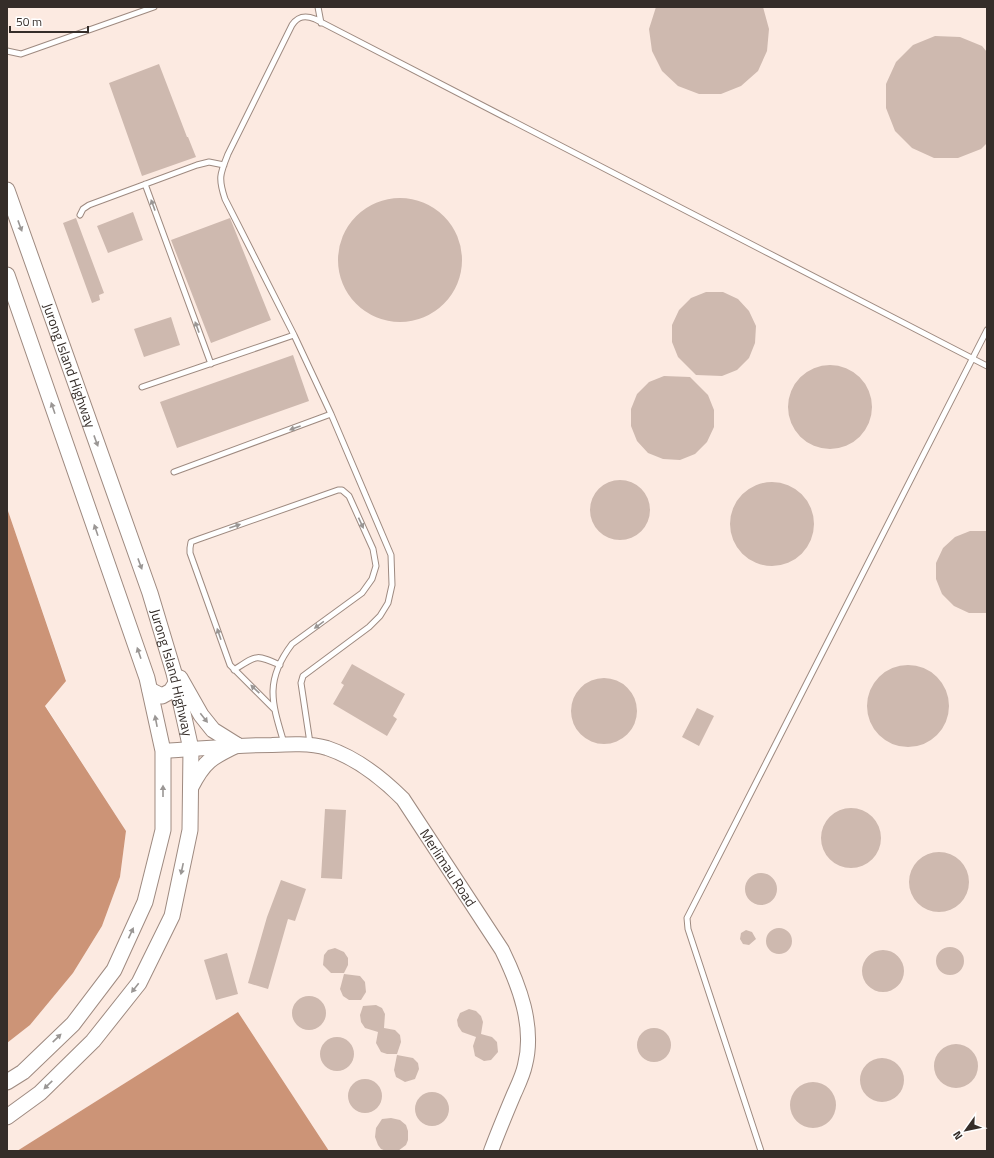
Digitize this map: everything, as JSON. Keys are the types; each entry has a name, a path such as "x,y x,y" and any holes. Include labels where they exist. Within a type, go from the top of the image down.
{"main road":[{"name":"Jurong Island Highway","path":"7,190 150,593 170,660 191,749 190,830 172,916 139,983 93,1040 40,1093 7,1117"},
{"name":"Jurong Island Highway","path":"7,275 125,612 150,690 162,751 163,830 145,902 114,970 73,1024 23,1072 7,1082"},
{"path":"170,660 201,715 213,730 238,745"},
{"path":"150,690 162,696 168,694 176,683"},
{"path":"190,788 204,766 215,756 238,745"}],"street":[{"name":"Merlimau Road","path":"162,751 238,745 284,744 326,748 340,753 366,767 386,782 403,799 502,950 512,972 526,1019 529,1038 525,1067 491,1151"}],"lane":[{"path":"7,51 21,54 154,7"},
{"path":"318,7 321,23"},
{"path":"311,746 301,683 303,676 369,627 380,616 388,603 392,585 390,555 331,414 294,335 225,199 220,180 220,173 295,20 304,16 310,17 987,366"},
{"path":"80,215 89,205 197,165 209,162 224,165"},
{"path":"145,184 211,364"},
{"path":"761,1151 688,929 687,918 987,330"},
{"path":"142,387 294,335"},
{"path":"174,472 331,414"},
{"path":"274,709 234,670 227,658 190,553 191,542 338,490 342,490 349,496 373,549 376,566 372,579 362,593 292,644 284,655 276,674 272,691 274,709 284,744"},
{"path":"234,670 260,656 280,665"}],"shaded area":[{"path":"7,7 987,7 987,1151 329,1151 238,1012 17,1151 7,1151 7,1043 30,1025 73,973 102,926 120,877 126,831 45,705 66,680 7,508"},
{"path":"7,508 66,681 45,706 126,831 120,877 102,926 73,973 30,1025 7,1043"},
{"path":"238,1012 329,1151 17,1151"}],"building":[{"path":"656,7 763,7 769,29 767,51 758,71 741,86 721,94 699,94 678,86 662,71 652,51 649,29"},
{"path":"935,36 960,37 982,46 987,52 987,143 981,149 958,158 934,158 912,148 895,131 886,108 886,84 896,62 913,45"},
{"path":"159,64 196,157 142,176 109,83"},
{"path":"400,198 412,199 424,203 434,208 444,216 452,226 457,236 461,248 461,272 457,284 452,294 444,304 434,312 424,317 412,321 400,322 388,321 376,317 366,312 356,304 348,294 343,284 339,272 338,260 339,248 343,236 348,226 356,216 366,208 376,203 388,199"},
{"path":"133,212 143,240 108,253 97,226"},
{"path":"76,218 104,293 99,295 100,300 92,303 63,223"},
{"path":"230,218 271,320 211,343 171,240"},
{"path":"706,292 723,292 738,299 749,311 756,326 755,343 749,358 737,370 722,376 696,375 678,357 672,342 672,325 679,310 691,298"},
{"path":"171,317 180,345 144,357 134,329"},
{"path":"293,355 309,401 177,448 160,402"},
{"path":"830,365 846,368 860,377 869,391 872,407 869,423 860,437 846,446 830,449 814,446 800,437 791,423 788,407 791,391 800,377 814,368"},
{"path":"664,376 690,377 708,395 714,410 714,427 707,442 695,454 680,460 663,459 648,453 637,441 631,426 631,409 637,394 649,382"},
{"path":"614,480 626,480 637,485 645,493 650,504 648,522 637,535 626,540 614,540 603,535 595,527 590,516 590,504 595,493 603,485"},
{"path":"772,482 788,485 802,494 811,508 814,524 811,540 802,554 788,563 772,566 756,563 742,554 733,540 730,524 733,508 742,494 756,485"},
{"path":"970,531 987,531 987,613 969,613 954,606 942,594 936,579 936,563 943,548 955,537"},
{"path":"352,664 405,694 393,716 397,719 387,736 333,704 344,685 341,683"},
{"path":"908,665 924,668 937,677 946,690 949,706 946,722 937,735 924,744 908,747 892,744 879,735 870,722 867,706 870,690 879,677 892,668"},
{"path":"604,678 617,681 627,688 634,698 637,711 634,724 627,734 617,741 604,744 591,741 581,734 574,724 571,711 574,698 581,688 591,681"},
{"path":"697,708 714,716 699,746 682,737"},
{"path":"845,808 857,808 873,816 879,826 881,838 879,850 873,860 857,868 845,868 829,860 821,844 821,832 829,816"},
{"path":"325,809 346,810 342,879 321,878"},
{"path":"933,852 945,852 961,860 967,870 969,882 967,894 961,904 945,912 933,912 917,904 909,888 909,876 917,860"},
{"path":"758,873 764,873 774,880 777,889 776,895 770,902 764,905 758,905 748,898 745,892 745,886 752,876"},
{"path":"281,880 306,889 295,921 288,919 268,989 248,983 267,917"},
{"path":"779,928 789,931 792,941 789,951 779,954 769,951 766,941 769,931"},
{"path":"746,930 752,932 756,939 749,945 743,944 740,939 741,933"},
{"path":"950,947 960,951 964,961 960,971 950,975 940,971 936,961 940,951"},
{"path":"335,948 344,952 348,958 348,965 344,973 331,973 323,965 324,955 328,950"},
{"path":"879,950 887,950 895,953 901,959 904,971 901,983 895,989 887,992 879,992 871,989 865,983 862,975 862,967 865,959 871,953"},
{"path":"227,953 238,994 216,1000 204,960"},
{"path":"344,974 360,976 365,982 366,992 361,1000 349,1000 343,996 340,989"},
{"path":"306,996 312,996 321,1001 325,1007 325,1019 321,1025 312,1030 306,1030 297,1025 292,1016 292,1010 297,1001"},
{"path":"376,1005 382,1008 385,1014 384,1028 395,1030 400,1035 401,1042 397,1054 387,1054 381,1052 376,1043 378,1032 365,1028 361,1022 360,1015 363,1006"},
{"path":"469,1009 476,1011 481,1016 483,1022 481,1034 492,1037 497,1042 498,1052 491,1060 484,1061 475,1056 473,1046 476,1037 462,1032 458,1026 457,1020 460,1013"},
{"path":"654,1028 666,1033 671,1045 666,1057 654,1062 642,1057 637,1045 642,1033"},
{"path":"334,1037 340,1037 349,1042 353,1048 353,1060 349,1066 340,1071 334,1071 325,1066 320,1057 320,1051 325,1042"},
{"path":"952,1044 960,1044 972,1050 978,1062 978,1070 972,1082 960,1088 952,1088 940,1082 934,1070 934,1062 940,1050"},
{"path":"397,1055 413,1058 418,1063 419,1069 415,1079 405,1082 396,1077 394,1070"},
{"path":"878,1058 886,1058 898,1064 904,1076 904,1084 898,1096 886,1102 878,1102 866,1096 860,1084 860,1076 866,1064"},
{"path":"362,1079 368,1079 377,1084 381,1090 381,1102 377,1108 368,1113 362,1113 353,1108 348,1099 348,1093 353,1084"},
{"path":"808,1082 818,1082 826,1086 832,1092 836,1100 836,1110 832,1118 826,1124 818,1128 808,1128 800,1124 794,1118 790,1110 790,1100 794,1092 800,1086"},
{"path":"429,1092 435,1092 444,1097 448,1103 448,1115 444,1121 435,1126 429,1126 420,1121 415,1112 415,1106 420,1097"},
{"path":"391,1118 400,1120 406,1125 408,1131 408,1140 406,1145 398,1151 386,1151 381,1149 375,1137 376,1128 382,1119"}]}
